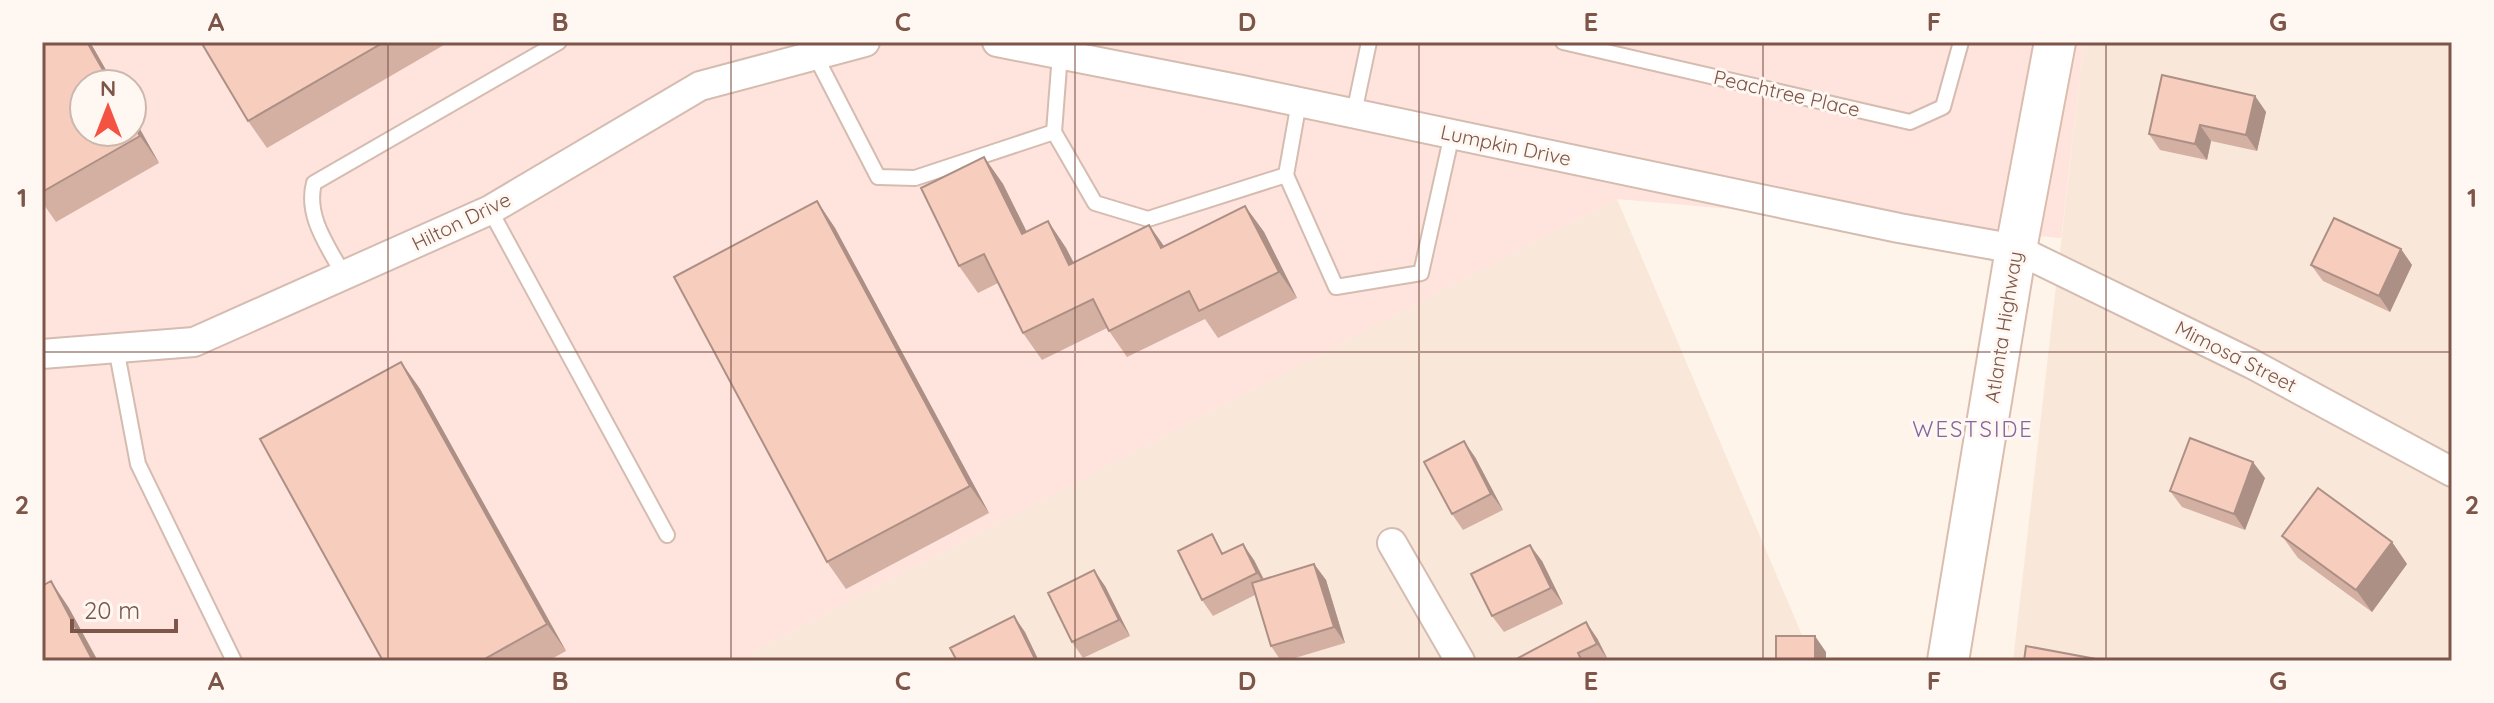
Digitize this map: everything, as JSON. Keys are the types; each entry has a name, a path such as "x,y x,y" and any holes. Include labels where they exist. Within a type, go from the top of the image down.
{"main road":[{"name":"Atlanta Highway","path":"1948,661 2016,249 2055,42"}],"street":[{"name":"Hilton Drive","path":"42,354 194,342 490,210 700,86 865,42"},
{"name":"Lumpkin Drive","path":"997,42 1354,113 1899,228 2016,249"},
{"name":"Mimosa Street","path":"2016,249 2252,364 2452,472"},
{"path":"1392,543 1460,661"}],"lane":[{"path":"344,276 311,212 314,183 559,42"},
{"path":"1354,113 1369,42"},
{"name":"Peachtree Place","path":"1563,42 1910,122 1943,107 1961,42"},
{"path":"1060,54 1054,132 1095,203 1148,219 1286,175"},
{"path":"815,55 878,177 915,178 1054,132"},
{"path":"1299,102 1286,175 1336,287 1421,273 1452,134"},
{"path":"490,210 667,535"},
{"path":"116,348 138,464 234,661"}],"shaded area":[{"path":"42,42 2084,42 2061,238 1617,199 736,661 42,661"},
{"path":"2084,42 2452,42 2452,661 2013,661"},
{"path":"1617,199 1813,661 736,661"}],"building":[{"path":"42,42 87,42 102,68 68,68 68,148 119,148 42,192"},
{"path":"201,42 384,42 248,121"},
{"path":"2162,75 2255,96 2246,135 2200,125 2195,144 2149,134"},
{"path":"984,157 1022,234 1048,221 1069,265 1149,225 1161,248 1245,206 1279,272 1199,311 1189,291 1109,331 1093,299 1023,333 984,254 959,266 921,188"},
{"path":"817,201 970,486 827,562 674,277"},
{"path":"2334,218 2401,249 2379,296 2311,265"},
{"path":"401,362 547,624 481,661 383,661 260,439"},
{"path":"2190,438 2253,462 2234,514 2170,491"},
{"path":"1464,441 1491,494 1452,514 1424,462"},
{"path":"2318,488 2392,542 2356,590 2282,536"},
{"path":"1212,534 1222,554 1243,544 1257,573 1202,600 1178,551"},
{"path":"1530,545 1551,588 1492,616 1471,574"},
{"path":"1314,564 1334,627 1271,646 1252,583"},
{"path":"1094,570 1119,620 1072,642 1048,593"},
{"path":"51,581 93,661 42,661 42,586"},
{"path":"1014,616 1036,661 957,661 950,648"},
{"path":"1586,622 1597,644 1578,653 1582,661 1520,661 1518,658"},
{"path":"1776,636 1815,636 1815,661 1776,661"},
{"path":"2026,646 2107,661 2024,661"}],"district":[{"name":"WESTSIDE","path":"1973,429"}]}
